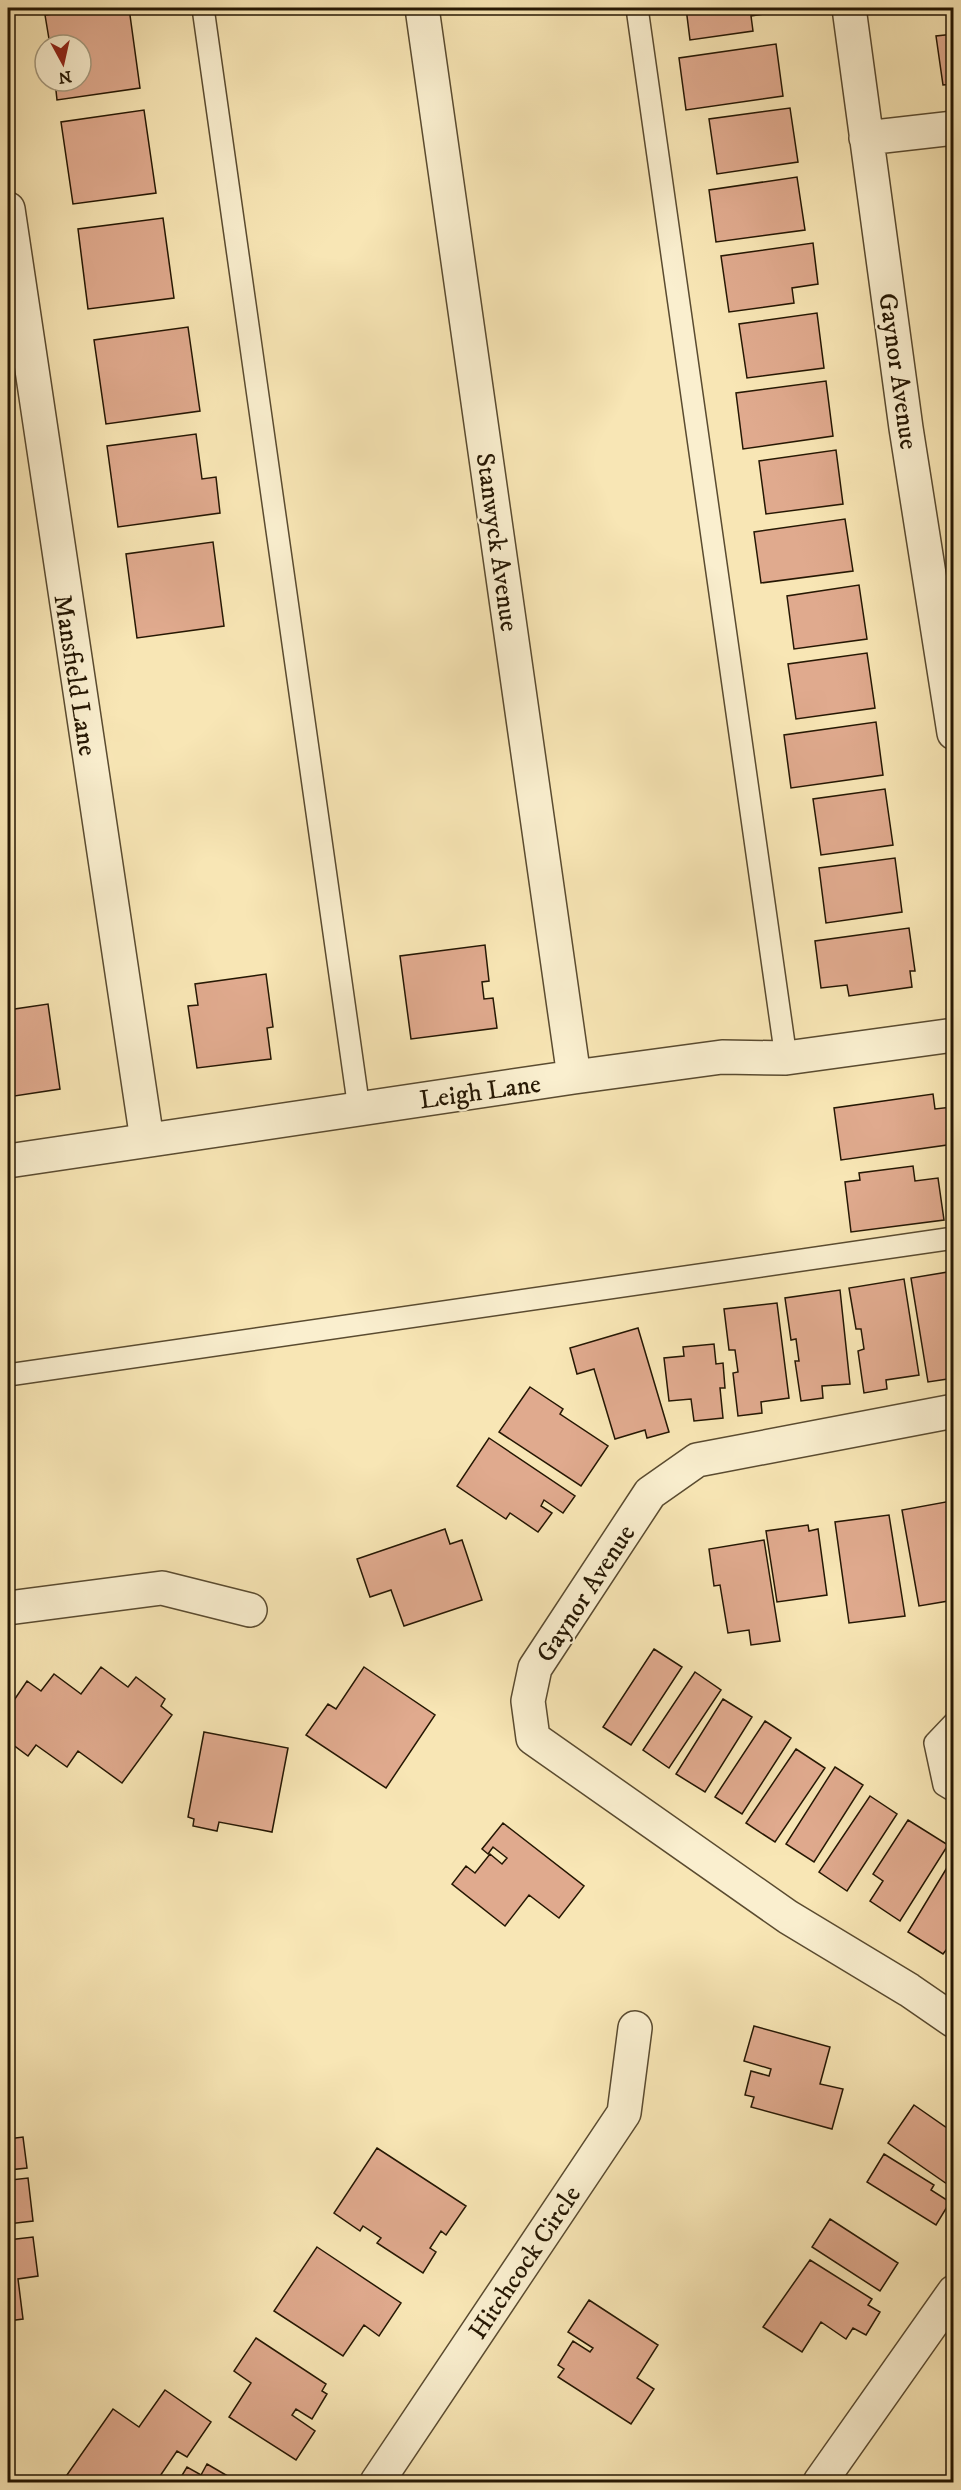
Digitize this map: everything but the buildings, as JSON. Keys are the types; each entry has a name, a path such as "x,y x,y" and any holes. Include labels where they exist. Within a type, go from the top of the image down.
{"street":[{"name":"Stanwyck Avenue","path":"422,8 574,1077"},
{"name":"Gaynor Avenue","path":"849,8 866,138 954,733"},
{"path":"866,138 954,128"},
{"name":"Mansfield Lane","path":"8,209 147,1140"},
{"name":"Leigh Lane","path":"8,1161 722,1057 786,1058 954,1035"},
{"name":"Gaynor Avenue","path":"954,1412 697,1460 650,1493 535,1668 528,1701 533,1738 788,1917 954,2020"},
{"path":"8,1608 162,1588 250,1610"},
{"name":"Hitchcock Circle","path":"377,2482 624,2112 635,2028"},
{"path":"820,2482 954,2292"}],"lane":[{"path":"203,8 359,1109"},
{"path":"637,8 786,1058"},
{"path":"8,1375 954,1238"},
{"path":"954,1723 935,1743 944,1785 954,1791"}]}
